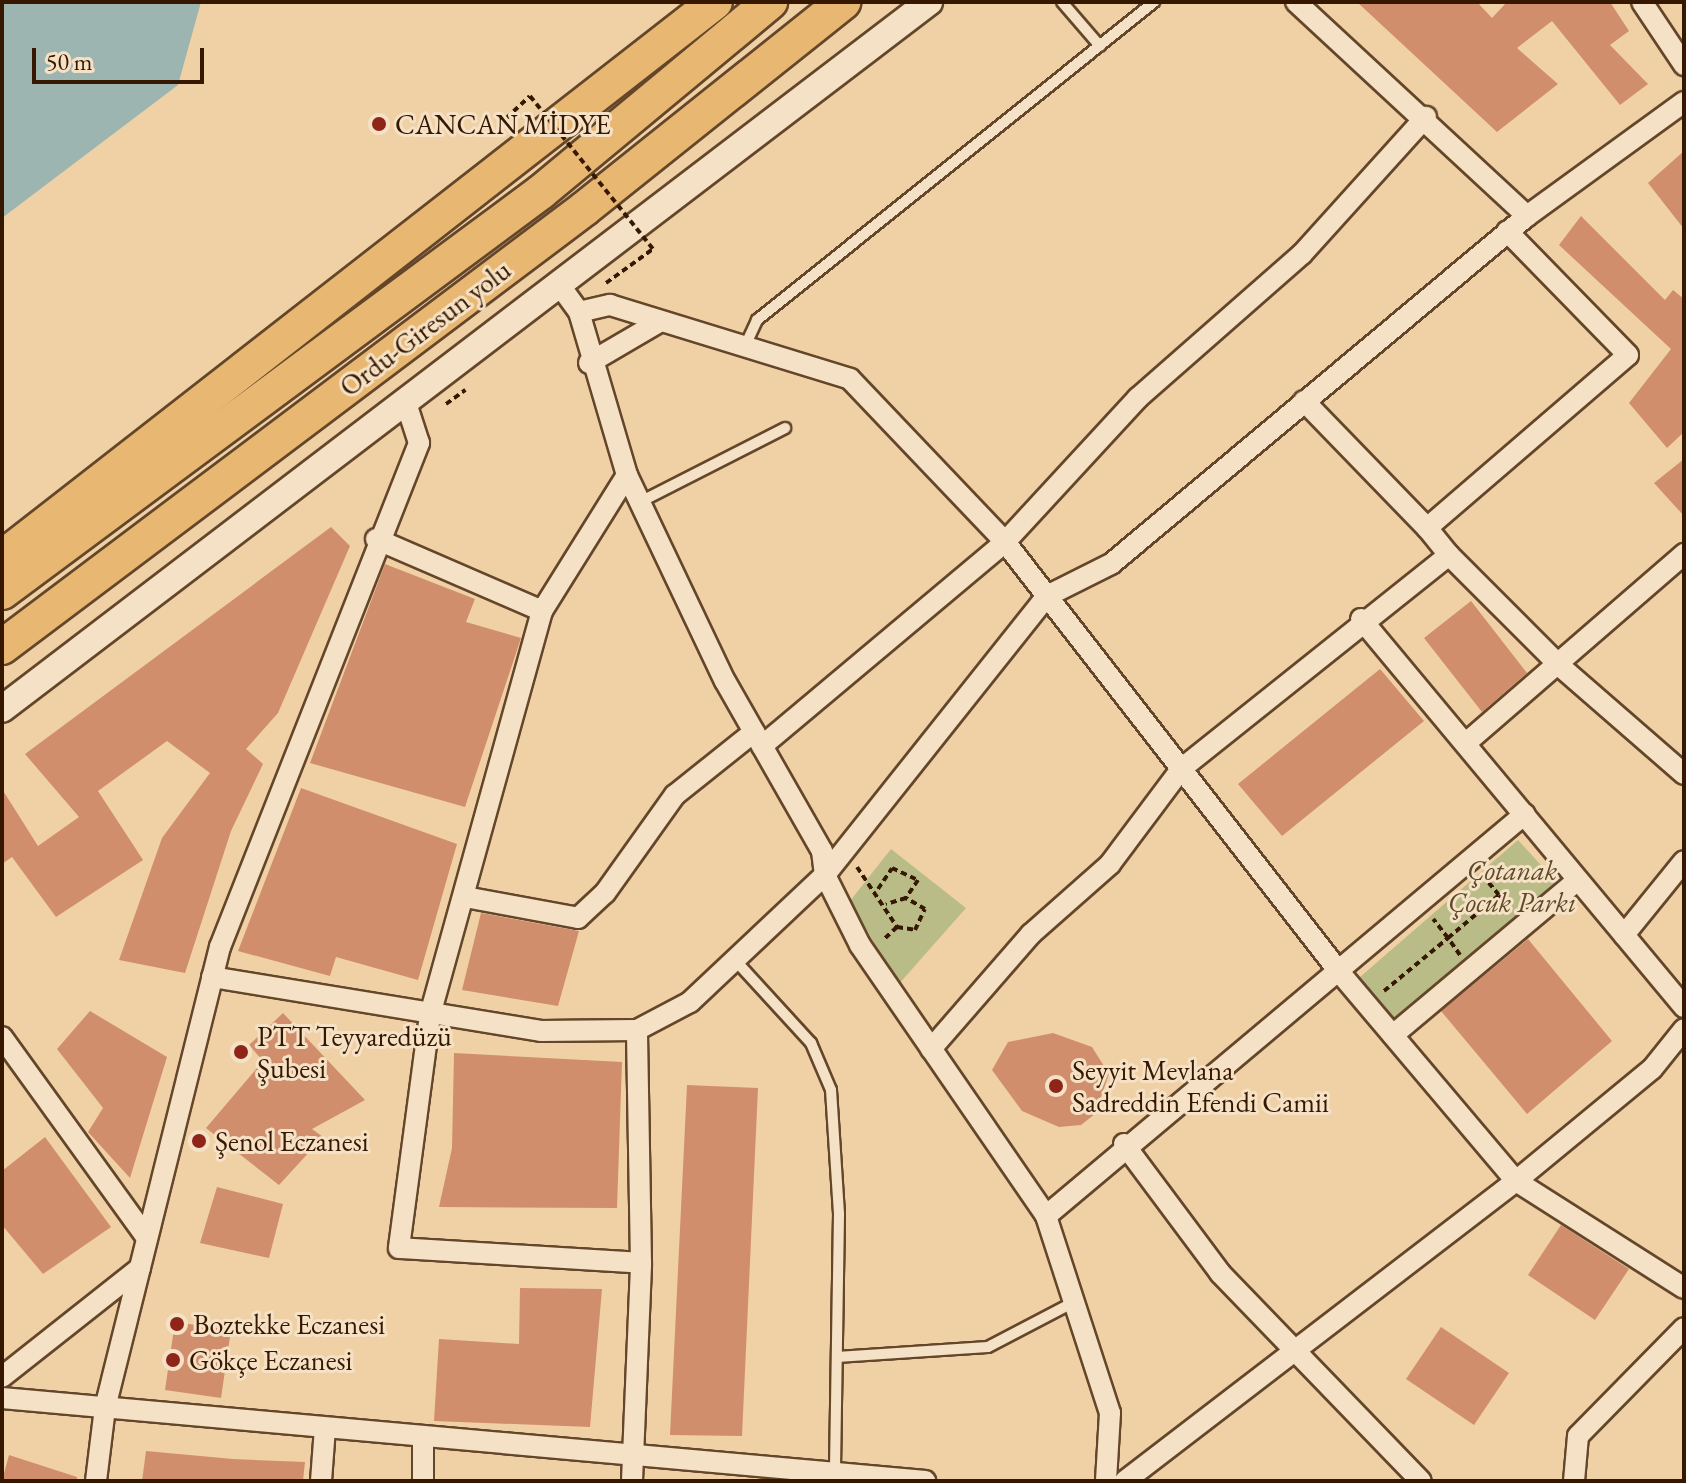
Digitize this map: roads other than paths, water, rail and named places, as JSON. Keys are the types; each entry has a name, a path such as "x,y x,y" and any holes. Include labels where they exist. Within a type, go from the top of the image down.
{"highway":[{"path":"2,558 715,2"},
{"name":"Ordu-Giresun yolu","path":"2,592 541,192 770,2"},
{"name":"Ordu-Giresun yolu","path":"2,647 584,209 843,2"}],"street":[{"path":"2,709 929,2"},
{"path":"1296,2 1426,117 1527,216"},
{"path":"1642,2 1684,65"},
{"path":"212,977 541,1031 637,1030 690,1002 825,875 839,848 1047,596 1111,564 1507,231 1684,102"},
{"path":"465,897 578,918 605,893 675,795 758,739 1005,542 1138,398 1302,254 1426,117"},
{"path":"1427,528 1628,355 1507,231"},
{"path":"558,283 579,312 589,363 627,475 758,739 822,851 825,875 867,956 1046,1216 1110,1413 1106,1481"},
{"path":"579,312 610,305 850,379 1005,542 1341,974 1516,1181 1684,1288"},
{"path":"589,363 661,321"},
{"path":"96,1481 105,1408 212,977 376,539 419,443 405,400"},
{"path":"1304,401 1427,528 1449,555 1561,667 1684,774"},
{"path":"627,475 542,611 430,1015 399,1248 641,1263"},
{"path":"376,539 542,611"},
{"path":"1466,743 1561,667 1684,554"},
{"path":"931,1049 1031,934 1110,864 1181,769 1361,619 1449,555"},
{"path":"1361,619 1684,1007"},
{"path":"1046,1216 1124,1144 1341,974 1473,864 1525,814"},
{"path":"1624,935 1684,861"},
{"path":"1393,1035 1578,880"},
{"path":"1125,1481 1516,1181 1652,1069 1684,1029"},
{"path":"632,1481 641,1263 637,1030"},
{"path":"2,1037 147,1238"},
{"path":"1124,1144 1291,1353 1421,1481"},
{"path":"2,1377 140,1268"},
{"path":"1574,1481 1578,1436 1684,1328"},
{"path":"2,1398 925,1481"},
{"path":"321,1481 325,1428"},
{"path":"423,1437 423,1481"}],"lane":[{"path":"1062,2 1100,46"},
{"path":"745,346 757,320 1154,2"},
{"path":"640,502 785,428"},
{"path":"735,960 811,1043 831,1090 837,1357 835,1473"},
{"path":"837,1357 988,1347 1072,1303"}],"water":[{"path":"2,2 201,2 178,85 2,218"}],"place":[{"name":"CANCAN MİDYE","path":"379,124"},
{"name":"PTT Teyyaredüzü Şubesi","path":"241,1052"},
{"name":"Seyyit Mevlana Sadreddin Efendi Camii","path":"1056,1086"},
{"name":"Şenol Eczanesi","path":"199,1141"},
{"name":"Boztekke Eczanesi","path":"177,1324"},
{"name":"Gökçe Eczanesi","path":"173,1360"}],"park label":[{"name":"Çotanak Çocuk Parkı","path":"1512,886"}]}
